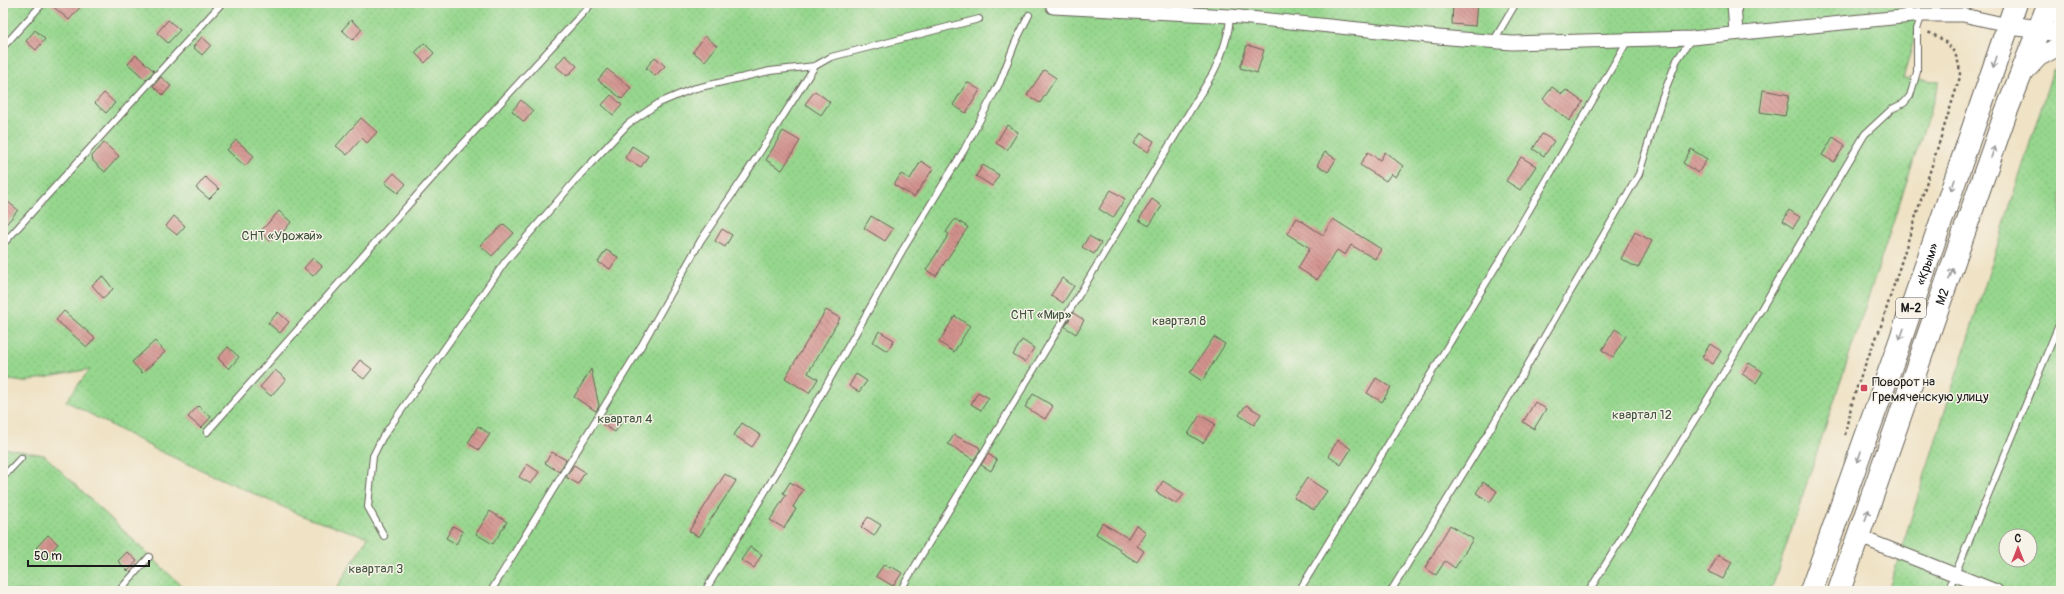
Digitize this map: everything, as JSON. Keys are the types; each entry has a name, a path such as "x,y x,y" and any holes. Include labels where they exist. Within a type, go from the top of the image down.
{"highway":[{"name":"«Крым»","path":"1811,591 1896,351 2016,3"},
{"name":"М2","path":"1839,591 1860,536 2006,115 2049,3"}],"main road":[{"path":"2055,3 2061,18"},
{"path":"2008,25 2038,31 2061,33"},
{"path":"2022,74 2039,58 2061,45"}],"street":[{"path":"1734,3 1736,33"},
{"path":"1053,7 1069,5 1230,16 1512,43 1692,38 1922,15 1963,15 2008,25"},
{"path":"1860,536 1996,591"}],"lane":[{"path":"3,47 43,3"},
{"path":"3,244 222,3"},
{"path":"207,432 441,168 592,3"},
{"path":"1494,42 1516,3"},
{"path":"1906,17 1911,3"},
{"path":"705,591 784,462 902,251 964,150 1000,82 1015,43 1029,14"},
{"path":"1589,591 1718,382 1865,134 1892,109 1904,103 1910,96 1917,72 1917,29 1922,15"},
{"path":"900,591 1214,73 1224,48 1230,27 1230,16"},
{"path":"384,536 368,507 374,456 382,438 505,262 580,175 628,124 660,103 692,89 770,71 815,66 832,57 979,19"},
{"path":"1391,591 1491,428 1639,174 1662,98 1678,60 1692,38"},
{"path":"1299,591 1502,255 1628,40"},
{"path":"491,591 643,344 701,240 742,180 815,66"},
{"path":"1948,591 2061,320"},
{"path":"3,477 21,458"},
{"path":"119,591 150,557"}],"path":[{"path":"1844,443 1850,404 1863,366 1880,329 1960,77 1959,62 1952,48 1937,36 1917,29"}],"green space":[{"name":"СНТ «Мир»","path":"3,3 1924,3 1903,79 1940,81 1771,591 335,591 368,537 310,519 155,449 66,401 90,369 23,382 3,379"},
{"path":"2053,70 2061,70 2061,591 1888,591"},
{"path":"3,448 44,455 187,591 3,591"}],"building":[{"path":"49,3 84,3 69,20"},
{"path":"1453,3 1477,3 1475,26 1452,24"},
{"path":"168,20 180,30 168,43 157,33"},
{"path":"351,20 362,29 353,40 342,30"},
{"path":"35,30 45,39 36,50 26,41"},
{"path":"705,36 717,46 705,61 693,52"},
{"path":"202,37 211,45 202,55 193,47"},
{"path":"424,43 434,53 425,63 415,53"},
{"path":"1247,45 1264,50 1257,73 1240,68"},
{"path":"136,55 154,71 146,80 128,64"},
{"path":"565,55 577,66 567,76 556,66"},
{"path":"655,57 665,66 655,76 646,68"},
{"path":"607,69 631,88 622,99 598,80"},
{"path":"1044,70 1056,78 1040,103 1027,95"},
{"path":"161,77 171,86 163,95 153,86"},
{"path":"967,82 980,90 966,113 953,105"},
{"path":"1552,87 1562,94 1566,90 1583,102 1569,121 1543,99"},
{"path":"1763,90 1789,95 1785,116 1760,112"},
{"path":"815,91 830,102 821,115 805,104"},
{"path":"104,93 115,103 106,113 95,103"},
{"path":"611,95 622,105 613,115 602,105"},
{"path":"521,100 533,111 524,122 512,111"},
{"path":"361,118 377,132 367,143 362,138 347,155 336,146"},
{"path":"1007,125 1018,132 1007,150 996,143"},
{"path":"783,131 800,141 782,170 766,160"},
{"path":"1141,133 1154,141 1148,152 1134,144"},
{"path":"1542,134 1554,141 1544,156 1533,149"},
{"path":"1833,137 1845,145 1834,162 1822,155"},
{"path":"236,140 254,156 245,166 227,150"},
{"path":"104,143 119,156 105,172 93,161 92,156"},
{"path":"632,146 648,156 641,167 625,158"},
{"path":"1691,149 1707,159 1698,173 1683,163"},
{"path":"1325,152 1336,159 1328,172 1317,165"},
{"path":"1368,152 1380,160 1385,152 1403,166 1396,177 1391,174 1386,181 1360,165"},
{"path":"1521,157 1536,166 1520,190 1506,181"},
{"path":"921,161 933,169 914,197 894,185 901,174 910,179"},
{"path":"983,165 999,175 992,186 976,176"},
{"path":"394,173 406,184 398,193 385,183"},
{"path":"205,177 219,189 209,199 196,188"},
{"path":"1111,190 1125,199 1113,218 1099,209"},
{"path":"3,198 18,210 3,228"},
{"path":"1152,199 1162,206 1149,226 1139,220"},
{"path":"1789,210 1800,217 1793,228 1783,221"},
{"path":"279,211 291,222 283,232 280,230 270,241 260,232"},
{"path":"174,216 185,226 177,235 166,226"},
{"path":"871,216 893,229 885,241 864,228"},
{"path":"1297,218 1323,235 1333,219 1381,249 1375,259 1351,245 1345,255 1337,250 1317,280 1298,268 1310,248 1287,234"},
{"path":"955,219 968,227 936,276 926,270 949,234 946,232"},
{"path":"504,224 514,233 492,256 480,245"},
{"path":"722,229 732,235 725,247 715,241"},
{"path":"1635,232 1652,241 1638,268 1621,259"},
{"path":"1089,236 1101,243 1094,254 1082,247"},
{"path":"606,250 618,257 610,269 598,262"},
{"path":"313,258 322,266 313,276 304,268"},
{"path":"103,276 113,289 103,298 92,285"},
{"path":"1062,278 1074,286 1063,303 1051,295"},
{"path":"826,310 840,318 808,373 818,379 809,393 785,378"},
{"path":"64,311 95,338 87,347 56,320"},
{"path":"278,312 289,322 280,333 268,323"},
{"path":"1073,313 1084,320 1076,334 1065,327"},
{"path":"955,316 970,326 954,352 939,342"},
{"path":"1615,329 1626,336 1613,357 1602,350"},
{"path":"879,331 894,340 887,351 873,342"},
{"path":"1214,337 1225,344 1202,381 1190,373"},
{"path":"1022,340 1034,348 1025,362 1013,355"},
{"path":"155,341 165,352 142,373 132,362"},
{"path":"1710,344 1721,351 1713,364 1702,357"},
{"path":"228,347 239,357 229,369 218,358"},
{"path":"360,360 372,369 364,379 352,370"},
{"path":"1749,363 1763,372 1756,383 1742,374"},
{"path":"591,369 599,406 596,411 574,397"},
{"path":"275,370 286,379 271,396 260,387"},
{"path":"856,374 867,381 859,392 849,386"},
{"path":"1376,378 1391,387 1382,402 1367,393"},
{"path":"978,392 989,398 981,410 971,404"},
{"path":"1033,394 1053,406 1045,419 1025,407"},
{"path":"1535,402 1546,409 1534,429 1523,422"},
{"path":"1246,405 1261,414 1254,425 1239,415"},
{"path":"198,406 211,417 201,428 188,417"},
{"path":"610,414 622,422 615,432 603,425"},
{"path":"1200,415 1215,424 1203,443 1188,434"},
{"path":"742,423 760,435 752,447 734,435"},
{"path":"478,426 490,434 479,450 468,443"},
{"path":"954,435 979,447 980,450 974,460 948,444"},
{"path":"1338,440 1351,449 1341,465 1328,456"},
{"path":"552,452 566,460 559,472 545,463"},
{"path":"988,454 997,460 991,471 981,465"},
{"path":"527,464 539,472 531,484 519,477"},
{"path":"574,465 585,472 578,484 566,477"},
{"path":"725,474 736,481 699,537 689,531"},
{"path":"1307,478 1327,491 1314,510 1294,498"},
{"path":"1163,481 1184,494 1177,504 1156,492"},
{"path":"790,482 803,490 793,507 796,509 784,528 770,520 786,495 783,493"},
{"path":"1483,482 1497,491 1490,502 1476,493"},
{"path":"490,511 507,522 493,544 476,534"},
{"path":"868,517 881,525 874,536 861,527"},
{"path":"1102,523 1128,538 1136,525 1146,532 1137,546 1144,551 1137,562 1096,534"},
{"path":"1450,525 1473,539 1455,568 1445,561 1436,575 1425,568"},
{"path":"453,526 463,532 456,544 446,538"},
{"path":"48,535 58,544 46,557 36,548"},
{"path":"750,547 762,554 754,568 741,560"},
{"path":"127,552 137,561 128,571 118,561"},
{"path":"1718,555 1732,562 1723,579 1709,572"},
{"path":"884,564 890,568 891,566 902,573 893,586 876,576"}],"place":[{"name":"Поворот на Гремяченскую улицу","path":"1864,388"}],"park label":[{"name":"СНТ «Урожай»","path":"282,235"},
{"name":"квартал 8","path":"1179,320"},
{"name":"квартал 12","path":"1642,414"},
{"name":"квартал 4","path":"625,418"},
{"name":"квартал 3","path":"376,568"}]}
